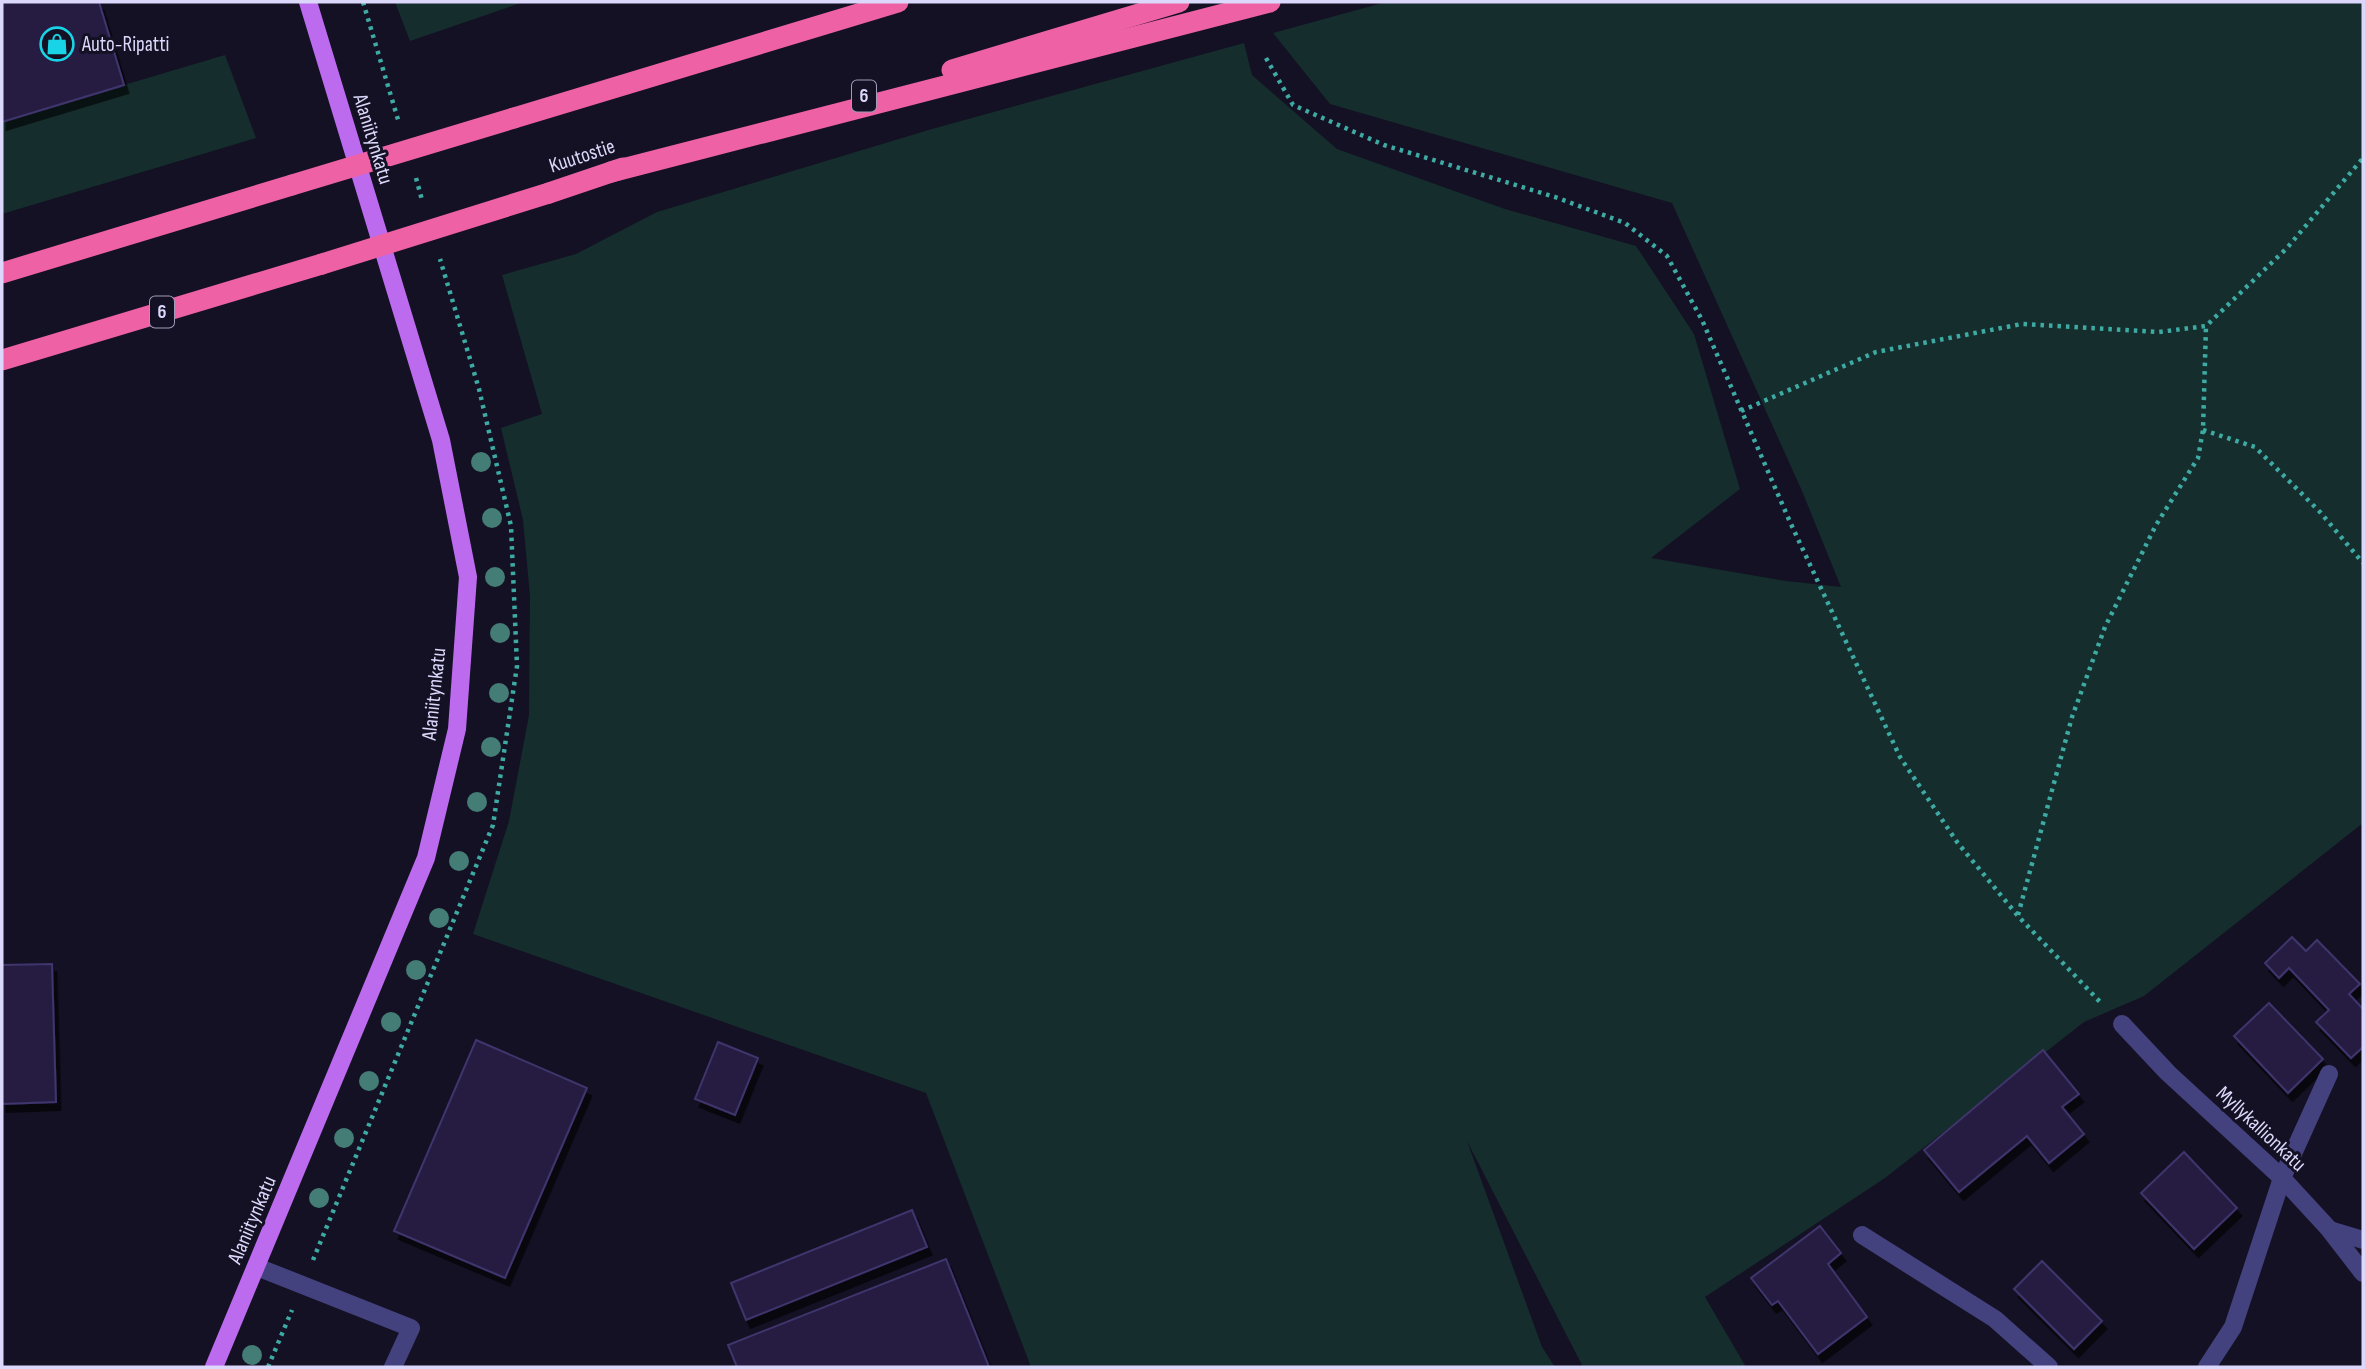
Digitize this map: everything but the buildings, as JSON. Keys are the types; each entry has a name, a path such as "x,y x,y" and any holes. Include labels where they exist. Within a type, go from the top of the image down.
{"highway":[{"path":"584,97 852,2"},
{"path":"2,273 898,2"},
{"name":"Kuutostie","path":"2,360 322,264 611,172 1179,2"},
{"path":"611,172 1270,2"}],"main road":[{"name":"Alaniitynkatu","path":"214,1367 426,858 457,729 468,578 441,440 308,2"}],"street":[{"name":"Myllykallionkatu","path":"2122,1024 2168,1073 2282,1178 2363,1273"},
{"path":"2207,1367 2233,1327 2282,1178 2329,1074"},
{"path":"2329,1230 2363,1240"},
{"path":"1861,1236 1995,1319 2049,1367"},
{"path":"257,1267 411,1328 393,1367"}],"path":[{"path":"1266,58 1293,105 1384,145 1555,197 1625,223 1667,257 1702,320 1806,558 1900,757 1957,842 2018,916 2122,1024"},
{"path":"1741,411 1876,352 2022,324 2159,332 2206,326 2287,248 2363,158"},
{"path":"2018,916 2072,717 2105,627 2156,525 2198,458 2203,430 2206,326"},
{"path":"2203,430 2255,447 2320,512 2363,563"}],"green space":[{"path":"395,2 524,2 410,41"},
{"path":"1386,2 2363,2 2363,823 2144,996 2084,1022 1885,1178 1705,1297 1746,1367 1583,1367 1467,1141 1542,1347 1555,1367 1031,1367 926,1093 473,934 509,821 529,715 530,596 523,520 501,428 542,414 502,275 576,254 657,212 932,129 1244,43 1252,75 1337,149 1505,209 1636,246 1694,334 1740,489 1651,558 1786,581 1841,587 1802,491 1672,203 1330,104 1273,33"},
{"path":"225,55 256,138 2,214 2,115 124,85"}],"place":[{"name":"Auto-Ripatti","path":"57,44"}]}
